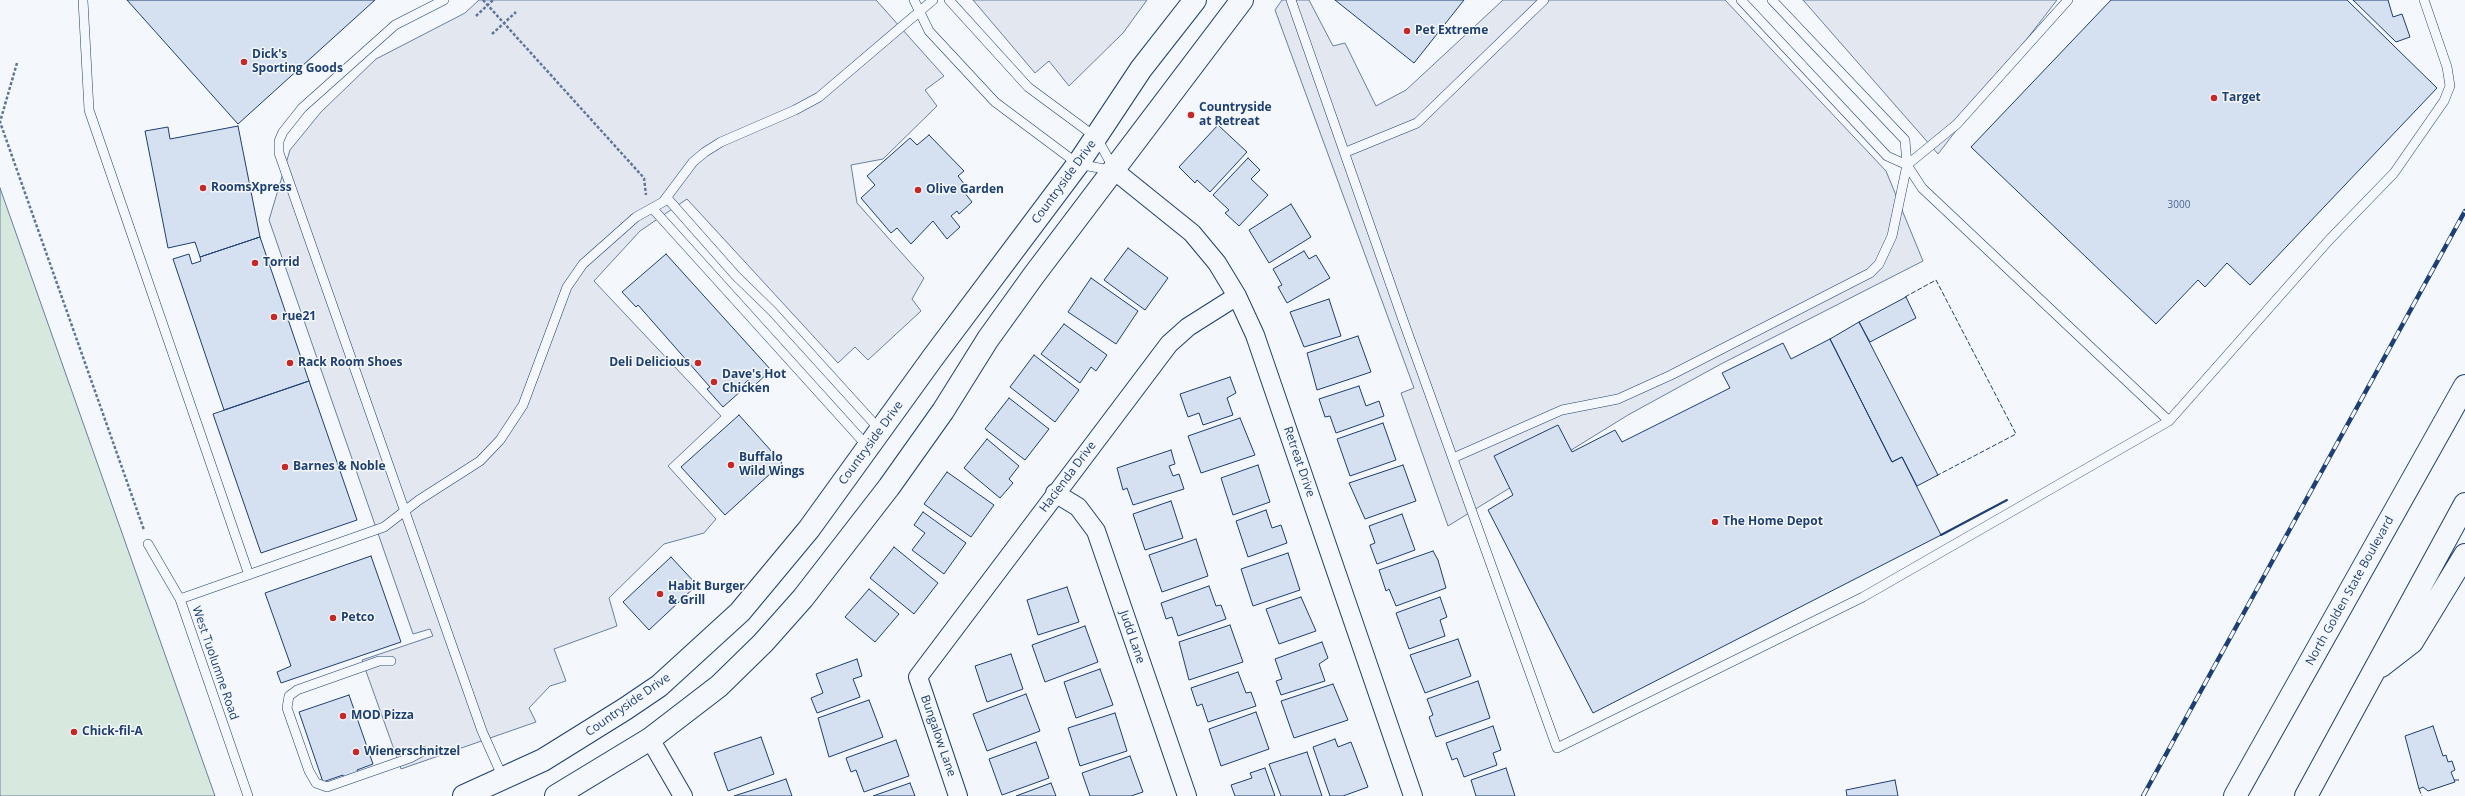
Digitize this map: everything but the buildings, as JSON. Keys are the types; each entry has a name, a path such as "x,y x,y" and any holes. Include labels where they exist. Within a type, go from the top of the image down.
{"street":[{"name":"Countryside Drive","path":"464,796 503,780 595,729 658,686 694,656 740,612 774,573 1078,164 1097,138 1141,69 1195,0"},
{"path":"556,796 650,739 719,686 762,643 803,598 889,487 943,410 988,339 1242,0"},
{"name":"Retreat Drive","path":"1115,171 1192,233 1217,263 1237,296 1256,335 1413,796"},
{"name":"Hacienda Drive","path":"918,677 1055,493 1169,344 1188,327 1237,296"},
{"name":"North Golden State Boulevard","path":"2235,796 2465,386"},
{"name":"Judd Lane","path":"1055,493 1078,506 1096,531 1187,796"},
{"path":"2306,796 2376,670 2465,504"},
{"path":"2376,670 2412,642 2465,556"},
{"name":"Bungalow Lane","path":"918,677 958,796"},
{"path":"650,739 683,796"}],"lane":[{"path":"83,0 89,110 249,575"},
{"path":"444,0 392,28 295,116 283,132 278,149 281,164 404,512 482,730 503,780"},
{"path":"914,0 929,31 988,95 1078,164 1115,171"},
{"path":"180,599 380,528 419,500 474,465 494,448 525,399 559,306 574,276 587,260 636,218 653,209 667,198 694,162 710,148 819,98 933,0"},
{"path":"949,0 1028,87 1097,138 1115,171"},
{"path":"1291,0 1453,458 1558,748 1863,597 2169,421 2330,239 2394,173 2444,101 2450,86 2447,67 2424,0"},
{"path":"1346,152 1417,123 1544,0"},
{"path":"1741,0 1887,156 1907,165 1922,188 2169,421"},
{"path":"1453,458 1562,410 1618,399 1671,375 1870,273 1879,264 1892,236 1907,165 1905,140 1772,0"},
{"path":"1907,165 1956,124 2068,0"},
{"path":"667,198 736,276 772,311 874,438"},
{"path":"653,209 874,438"},
{"name":"West Tuolumne Road","path":"148,544 180,599 248,796"},
{"path":"391,661 379,661 298,690 289,696 288,708 309,771 316,784 323,787 331,786 410,758 423,751"}],"path":[{"path":"483,0 644,178 646,195"},
{"path":"476,16 493,0"},
{"path":"492,34 516,12"},
{"path":"17,63 0,122 148,544"}],"shaded area":[{"path":"479,0 876,0 944,76 925,90 937,106 883,159 851,165 857,203 924,278 912,299 921,311 868,360 855,347 838,363 687,199 640,231 594,281 721,416 668,466 716,519 704,533 664,544 609,598 617,626 554,649 566,681 550,686 529,708 536,722 401,769 362,660 433,636 430,629 413,634 269,220 290,150 321,112 376,59 465,13"},
{"path":"973,0 1147,0 1123,33 1069,86 1049,61 1035,73"},
{"path":"1282,0 1309,0 1333,46 1345,43 1376,106 1406,90 1503,0 1725,0 1886,171 1923,261 1721,364 1628,415 1448,526 1401,393 1414,388 1275,10"},
{"path":"1803,0 2057,0 1938,154"},
{"path":"0,188 215,796 0,796"}],"railway":[{"path":"2143,796 2465,211"}],"fence":[{"path":"1905,297 1936,280 2016,434 1936,476"},
{"path":"2454,780 2459,780"},
{"path":"2419,789 2422,796"}],"wall":[{"path":"1941,535 2007,500"}],"place":[{"name":"Pet Extreme","path":"1407,31"},
{"name":"Dick's Sporting Goods","path":"244,62"},
{"name":"Target","path":"2214,98"},
{"name":"Countryside at Retreat","path":"1191,115"},
{"name":"RoomsXpress","path":"203,188"},
{"name":"Olive Garden","path":"918,190"},
{"name":"Torrid","path":"255,263"},
{"name":"rue21","path":"274,317"},
{"name":"Rack Room Shoes","path":"290,363"},
{"name":"Deli Delicious","path":"698,363"},
{"name":"Dave's Hot Chicken","path":"714,382"},
{"name":"Buffalo Wild Wings","path":"731,465"},
{"name":"Barnes & Noble","path":"285,467"},
{"name":"The Home Depot","path":"1715,522"},
{"name":"Habit Burger & Grill","path":"660,594"},
{"name":"Petco","path":"333,618"},
{"name":"MOD Pizza","path":"343,716"},
{"name":"Chick-fil-A","path":"74,732"},
{"name":"Wienerschnitzel","path":"356,752"}]}
